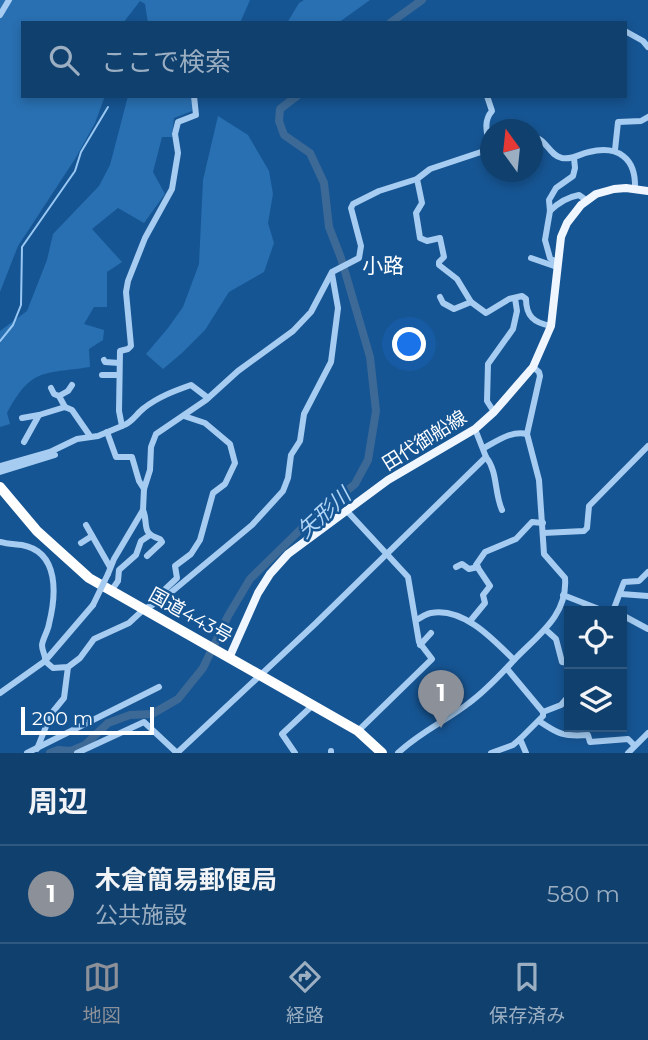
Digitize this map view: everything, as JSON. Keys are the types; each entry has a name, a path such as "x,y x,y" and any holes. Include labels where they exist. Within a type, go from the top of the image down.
{"highway":[{"name":"国道443号","path":"0,487 57,551 89,578 358,731 383,753"}],"main road":[{"path":"586,200 605,191 635,188 648,191"},
{"name":"田代御船線","path":"230,656 258,593 288,554 412,465 475,429 494,412 533,367 551,326 561,237 567,222 586,200"}],"street":[{"path":"0,15 9,0"},
{"path":"627,32 648,47"},
{"path":"122,426 119,411 120,351 131,346 126,292 128,281 145,238 172,189 178,153 175,128 178,122 196,115 194,98"},
{"path":"486,119 492,111 488,98"},
{"path":"615,150 618,122 641,121 648,117"},
{"path":"543,141 554,155 574,158 592,151 615,150 625,155 635,178 635,188"},
{"path":"150,535 143,510 153,441 163,429 208,398 306,319 333,272 359,258 362,250 352,204 379,191 417,179 430,169 480,152"},
{"path":"557,265 550,258 545,240 550,200 553,192 575,173 574,158"},
{"path":"417,179 422,203 416,213 420,238 427,241 440,238 444,257 439,265 457,279 471,302 486,313 515,298 525,297 529,316 537,322 551,326"},
{"path":"550,211 573,196 579,195 586,200"},
{"path":"531,258 557,265"},
{"path":"45,661 53,668 68,667 80,658 94,639 129,623 158,602 202,569 252,525 286,486 288,463 300,440 304,414 331,362 338,314 333,272"},
{"path":"440,297 443,303 454,309 471,302"},
{"path":"494,412 487,401 488,364 513,329 517,311 515,298"},
{"path":"104,360 119,363"},
{"path":"398,753 418,736 466,705 508,670 514,660 554,620 563,594 565,578 545,557 539,480 527,434 540,376 533,367"},
{"path":"102,375 119,375"},
{"path":"59,397 68,391 72,384"},
{"path":"0,466 129,423 140,411 160,397 191,384 208,398"},
{"path":"51,388 65,407 72,410 90,436"},
{"path":"22,418 65,407"},
{"path":"24,442 39,415"},
{"path":"158,602 158,596 177,578 176,563 191,554 200,540 213,494 225,484 235,463 230,444 205,423 184,415"},
{"path":"475,429 486,457 494,467 495,487 502,510"},
{"path":"107,432 116,457 132,457 144,489"},
{"path":"484,448 521,432 527,434"},
{"path":"0,471 52,456 64,451 67,445"},
{"path":"543,533 584,531 592,503 648,446"},
{"path":"77,753 144,722 177,753 486,457"},
{"path":"0,693 45,661 93,605 143,510"},
{"path":"346,510 408,578 420,645 432,659 358,731"},
{"path":"471,620 485,603 483,596 490,586 477,564 485,552 516,539 532,522 543,523"},
{"path":"86,525 109,571"},
{"path":"111,592 118,581 119,570 136,555 141,541 150,535"},
{"path":"147,556 162,542 150,535"},
{"path":"80,543 92,536"},
{"path":"0,542 24,545 46,558 50,564 52,604 49,627 42,647 45,661"},
{"path":"456,567 462,564 472,570 478,567"},
{"path":"615,606 624,582 639,581 648,572"},
{"path":"563,594 592,606"},
{"path":"621,594 648,596"},
{"path":"415,620 437,612 471,620 514,660"},
{"path":"627,618 648,629"},
{"path":"546,630 556,639 564,662"},
{"path":"420,645 431,633"},
{"path":"37,749 51,714 64,698 68,667"},
{"path":"508,670 543,712"},
{"path":"27,753 159,687"},
{"path":"491,753 513,745 539,720 543,712 564,702"},
{"path":"295,753 282,734 313,705"},
{"path":"539,720 560,735 588,734 590,742 628,739 634,745"},
{"path":"629,752 648,733"},
{"path":"520,739 526,753"},
{"path":"98,744 103,753"}],"shaded area":[{"path":"0,0 250,0 241,21 148,21 145,4 140,1 125,21 21,21 21,98 104,98 95,123 75,159 18,246 0,292"},
{"path":"304,0 370,0 341,21 288,21 299,3"},
{"path":"127,98 197,98 192,111 174,118 172,137 162,137 153,172 165,194 144,223 118,208 92,229 122,262 107,272 107,307 94,307 84,324 104,330 103,340 89,349 90,367 49,373 31,381 23,388 7,413 10,424 0,427 0,331 27,311 47,260 53,234 99,186 110,165"},
{"path":"218,116 248,135 269,171 273,194 268,223 274,243 264,272 229,292 205,330 163,369 146,354 183,307 199,264 203,180"}],"waterway":[{"name":"矢形川","path":"393,21 422,0"},
{"name":"矢形川","path":"50,753 58,750 71,751 85,745 108,723 130,715 152,714 178,699 203,668 228,616 250,579 301,529 355,484 368,460 376,411 370,357 341,258 329,227 324,183 310,153 284,135 279,121 280,109 294,98"},
{"path":"0,341 13,325 21,305 22,247 75,171 81,152 108,107"}],"place":[{"name":"木倉簡易郵便局","path":"441,728"}],"district":[{"name":"小路","path":"383,266"}]}
